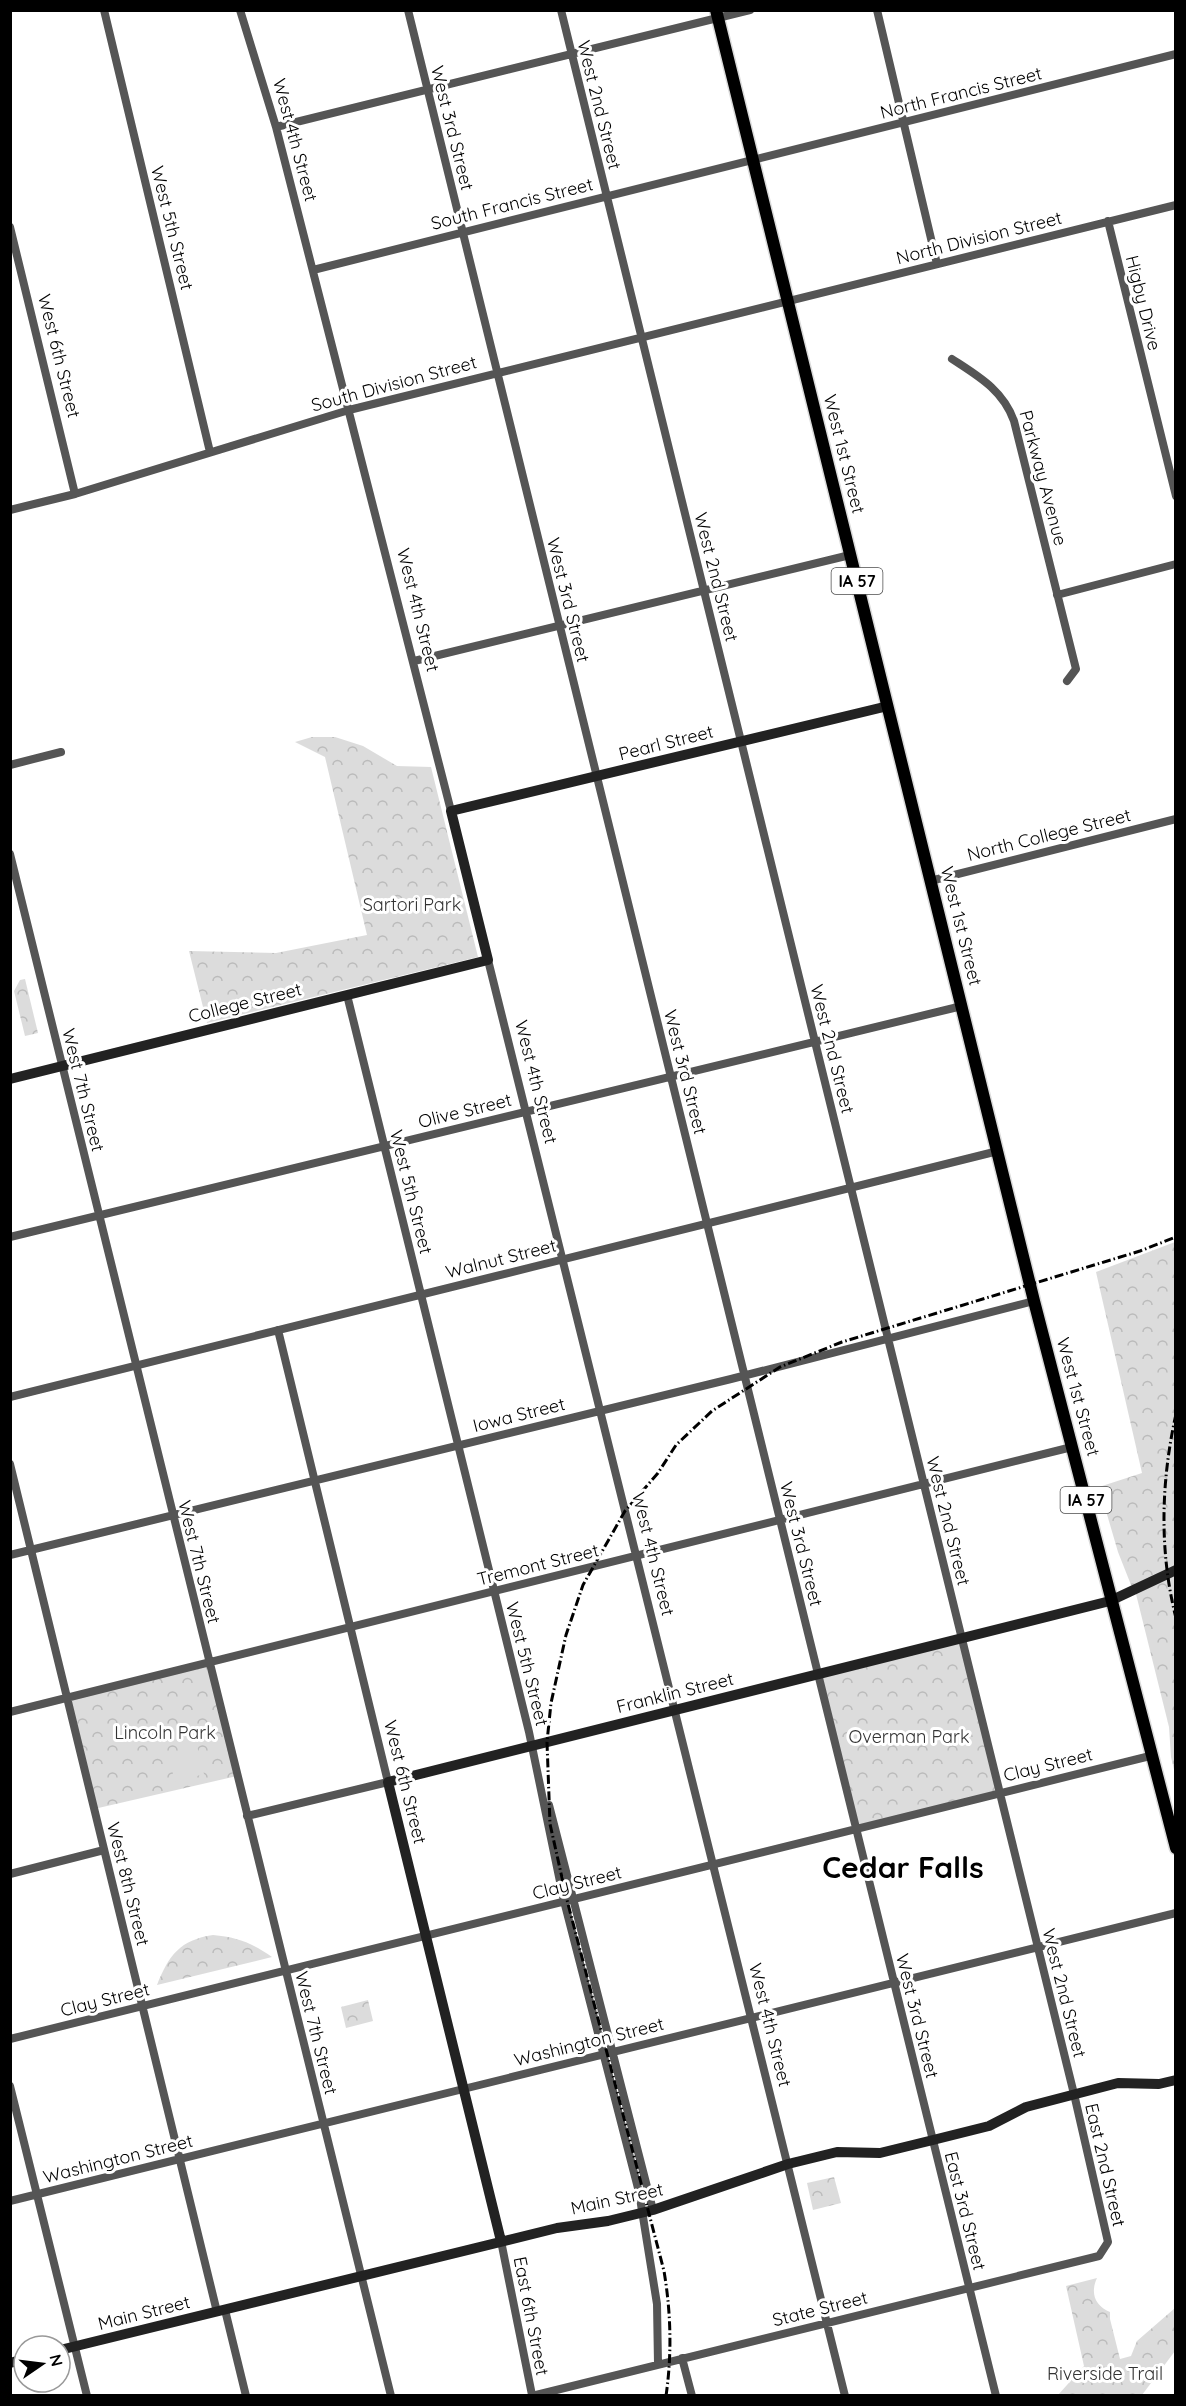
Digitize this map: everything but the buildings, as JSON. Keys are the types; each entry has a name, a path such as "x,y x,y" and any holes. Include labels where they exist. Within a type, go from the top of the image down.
{"main road":[{"name":"West 1st Street","path":"717,15 1034,1301 1150,1756 1176,1848"}],"street":[{"name":"West 5th Street","path":"104,10 210,452"},
{"name":"West 4th Street","path":"240,10 276,127 414,661 845,2396"},
{"name":"West 3rd Street","path":"408,10 933,2140"},
{"name":"West 2nd Street","path":"561,10 1074,2094"},
{"path":"276,127 717,15 750,10"},
{"path":"877,10 937,264"},
{"name":"North Francis Street","path":"754,160 1176,54"},
{"name":"South Francis Street","path":"313,270 754,160"},
{"name":"North Division Street","path":"789,301 1176,204"},
{"name":"Higby Drive","path":"1108,221 1176,496"},
{"name":"West 6th Street","path":"10,227 75,494"},
{"name":"South Division Street","path":"10,510 75,494 349,410 789,301"},
{"name":"Parkway Avenue","path":"952,359 985,380 1003,397 1010,409 1076,669 1067,681"},
{"path":"414,661 850,555"},
{"path":"1057,595 1176,564"},
{"name":"Pearl Street","path":"451,811 888,706"},
{"path":"10,765 61,752"},
{"name":"North College Street","path":"930,881 1176,819"},
{"name":"West 7th Street","path":"10,854 391,2396"},
{"name":"College Street","path":"10,1079 488,960"},
{"name":"West 5th Street","path":"346,995 532,1746 602,2055 648,2211"},
{"name":"Olive Street","path":"10,1237 962,1006"},
{"name":"Walnut Street","path":"10,1396 998,1151"},
{"name":"Iowa Street","path":"10,1555 888,1340 1034,1301"},
{"name":"West 6th Street","path":"278,1330 501,2241"},
{"name":"Tremont Street","path":"10,1712 1072,1447"},
{"name":"West 8th Street","path":"10,1464 180,2159 246,2396"},
{"name":"Franklin Street","path":"247,1816 1110,1600 1176,1570"},
{"name":"Clay Street","path":"10,2039 1150,1756"},
{"path":"10,1874 105,1850"},
{"name":"West 5th Street","path":"568,1900 612,2052 648,2211"},
{"name":"Washington Street","path":"10,2201 1176,1913"},
{"name":"Main Street","path":"74,2347 501,2241 648,2211 788,2164 837,2152 880,2153 989,2126 1026,2107 1118,2083 1160,2084 1176,2080"},
{"path":"10,2086 87,2396"},
{"name":"East 2nd Street","path":"1074,2094 1108,2242"},
{"name":"East 3rd Street","path":"933,2140 996,2396"},
{"path":"648,2211 657,2304 658,2364"},
{"name":"East 6th Street","path":"501,2241 532,2396"},
{"name":"State Street","path":"532,2396 1099,2256 1108,2242"},
{"path":"682,2358 692,2396"}],"green space":[{"name":"Sartori Park","path":"312,737 335,737 363,746 397,766 431,767 478,957 207,1023 189,951 276,953 367,935 325,757 295,742"},
{"path":"25,979 38,1033 25,1036 14,991 20,980"},
{"path":"1175,1242 1175,1774 1171,1757 1169,1727 1135,1590 1133,1590 1118,1552 1099,1487 1142,1473 1096,1272"},
{"name":"Overman Park","path":"961,1638 1000,1793 856,1829 818,1674"},
{"name":"Lincoln Park","path":"209,1663 237,1776 94,1809 67,1698"},
{"path":"197,1746 204,1774 175,1782 168,1754"},
{"path":"213,1935 244,1942 272,1957 157,1985 166,1965 177,1951 192,1941"},
{"path":"368,2000 373,2021 346,2028 341,2007"},
{"path":"834,2177 841,2203 813,2210 807,2183"},
{"name":"Riverside Trail","path":"1097,2278 1094,2289 1095,2298 1097,2303 1110,2312 1120,2359 1131,2356 1137,2341 1175,2308 1175,2351 1142,2395 1058,2395 1084,2366 1066,2286"}],"railway":[{"path":"666,2396 670,2334 664,2271 567,1900 550,1824 547,1742 551,1703 566,1635 583,1585 625,1511 658,1473 676,1445 712,1411 780,1367 842,1342 1140,1251 1176,1237"},
{"path":"1176,1414 1167,1465 1164,1516 1167,1567 1176,1618"}],"district":[{"name":"Cedar Falls","path":"903,1868"}]}
